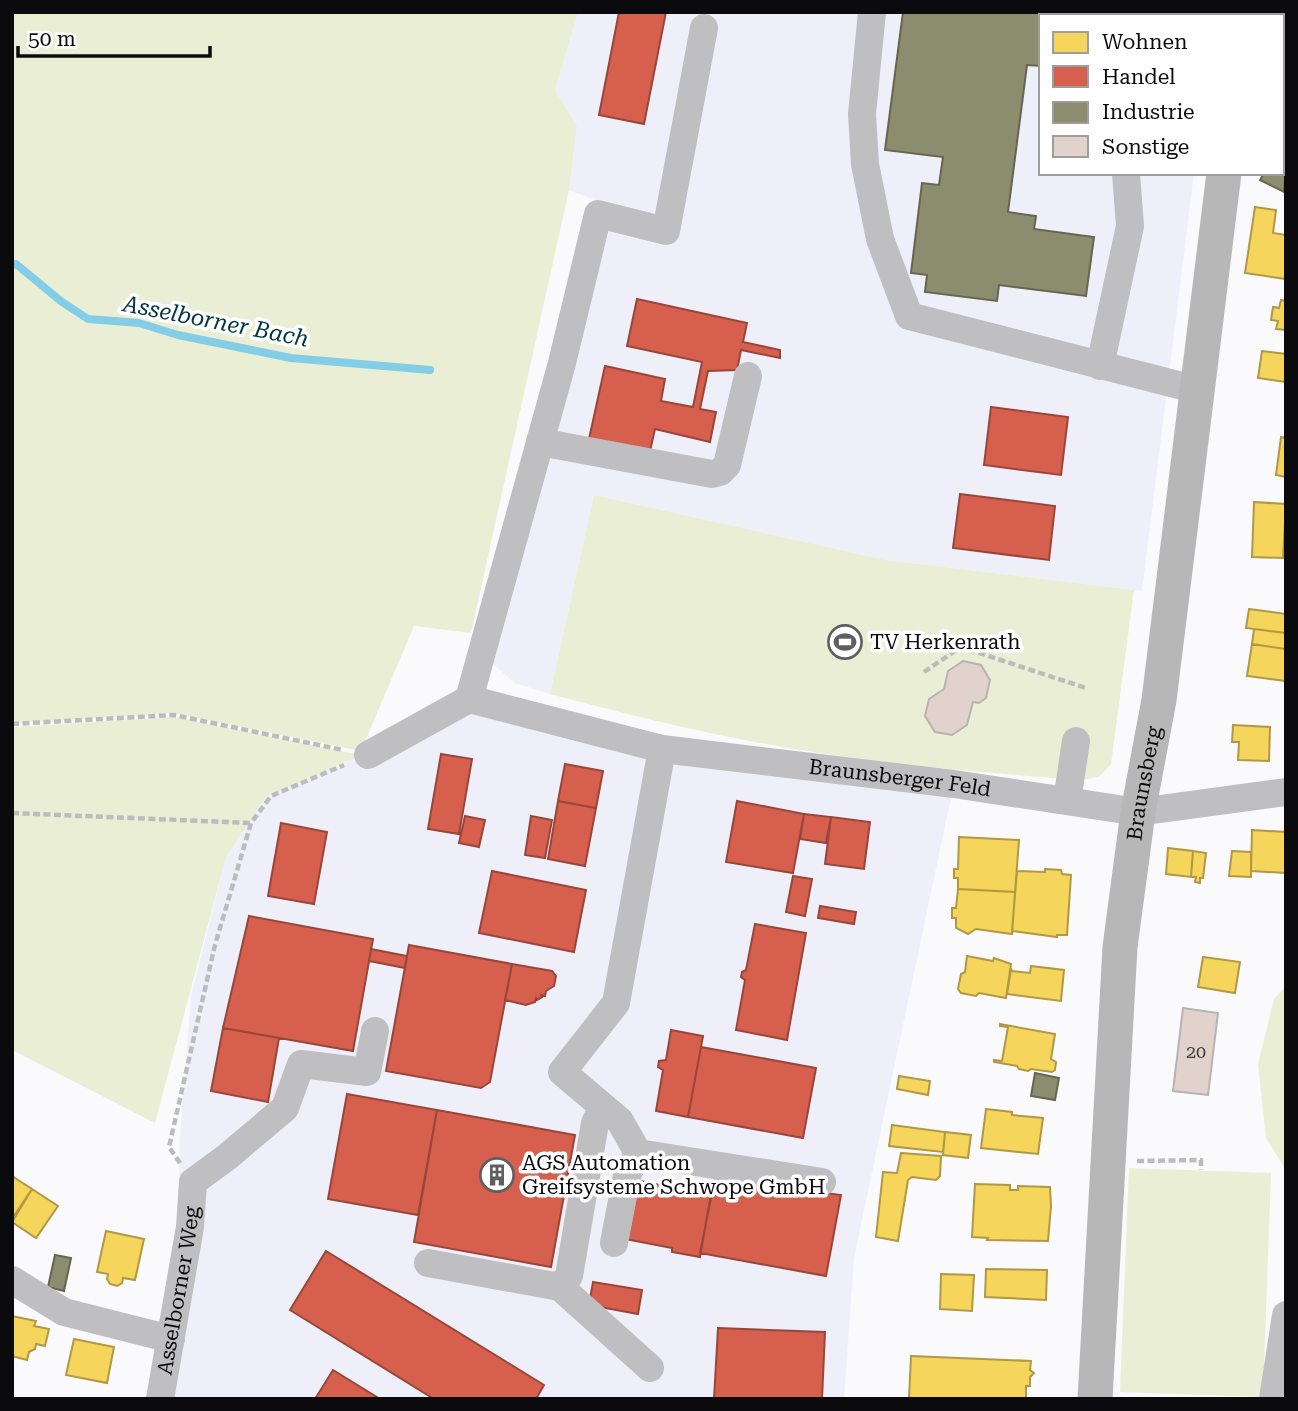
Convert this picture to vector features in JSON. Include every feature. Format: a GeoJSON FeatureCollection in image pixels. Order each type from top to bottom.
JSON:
{"type":"FeatureCollection","features":[{"type":"Feature","properties":{"kind":"main road","name":"Braunsberg"},"geometry":{"type":"LineString","coordinates":[[1095,1399],[1120,947],[1138,811],[1159,700],[1224,175]]}},
{"type":"Feature","properties":{"kind":"street"},"geometry":{"type":"LineString","coordinates":[[872,12],[862,114],[865,164],[880,239],[909,316],[1198,390]]}},
{"type":"Feature","properties":{"kind":"street"},"geometry":{"type":"LineString","coordinates":[[368,755],[469,699],[540,442],[598,214],[666,231],[704,28]]}},
{"type":"Feature","properties":{"kind":"street"},"geometry":{"type":"LineString","coordinates":[[1100,366],[1130,226],[1126,175]]}},
{"type":"Feature","properties":{"kind":"street"},"geometry":{"type":"LineString","coordinates":[[540,442],[712,474],[720,472],[727,465],[748,376]]}},
{"type":"Feature","properties":{"kind":"street","name":"Braunsberger Feld"},"geometry":{"type":"LineString","coordinates":[[469,699],[662,749],[954,784],[1138,811],[1286,792]]}},
{"type":"Feature","properties":{"kind":"street"},"geometry":{"type":"LineString","coordinates":[[1067,801],[1076,741]]}},
{"type":"Feature","properties":{"kind":"street"},"geometry":{"type":"LineString","coordinates":[[638,1153],[620,1121],[562,1072],[615,1003],[662,749]]}},
{"type":"Feature","properties":{"kind":"street"},"geometry":{"type":"LineString","coordinates":[[193,1182],[228,1157],[285,1108],[301,1064],[367,1072],[374,1031]]}},
{"type":"Feature","properties":{"kind":"street"},"geometry":{"type":"LineString","coordinates":[[560,1287],[569,1276],[596,1123],[603,1107]]}},
{"type":"Feature","properties":{"kind":"street"},"geometry":{"type":"LineString","coordinates":[[638,1153],[822,1182]]}},
{"type":"Feature","properties":{"kind":"street"},"geometry":{"type":"LineString","coordinates":[[614,1244],[627,1175],[638,1153]]}},
{"type":"Feature","properties":{"kind":"street","name":"Asselborner Weg"},"geometry":{"type":"LineString","coordinates":[[160,1399],[190,1227],[193,1182]]}},
{"type":"Feature","properties":{"kind":"street"},"geometry":{"type":"LineString","coordinates":[[428,1263],[560,1287],[650,1368]]}},
{"type":"Feature","properties":{"kind":"street"},"geometry":{"type":"LineString","coordinates":[[12,1280],[64,1312],[171,1339]]}},
{"type":"Feature","properties":{"kind":"street"},"geometry":{"type":"LineString","coordinates":[[1273,1399],[1286,1315]]}},
{"type":"Feature","properties":{"kind":"path"},"geometry":{"type":"LineString","coordinates":[[924,672],[961,647],[1086,688]]}},
{"type":"Feature","properties":{"kind":"path"},"geometry":{"type":"LineString","coordinates":[[12,724],[174,715],[368,755]]}},
{"type":"Feature","properties":{"kind":"path"},"geometry":{"type":"LineString","coordinates":[[193,1182],[169,1147],[215,945],[251,823],[271,796],[368,755]]}},
{"type":"Feature","properties":{"kind":"path"},"geometry":{"type":"LineString","coordinates":[[12,813],[251,823]]}},
{"type":"Feature","properties":{"kind":"path"},"geometry":{"type":"LineString","coordinates":[[1108,1161],[1202,1160],[1201,1170]]}},
{"type":"Feature","properties":{"kind":"shaded area"},"geometry":{"type":"Polygon","coordinates":[[[578,12],[1213,12],[1039,14],[1039,175],[1194,175],[1142,591],[886,560],[594,495],[550,694],[515,683],[486,658],[605,204],[569,190],[577,126],[555,90],[578,12]]]}},
{"type":"Feature","properties":{"kind":"shaded area"},"geometry":{"type":"Polygon","coordinates":[[[447,699],[953,788],[854,1258],[844,1399],[165,1399],[175,1341],[180,1134],[191,996],[226,857],[266,797],[360,755],[447,699]]]}},
{"type":"Feature","properties":{"kind":"green space"},"geometry":{"type":"Polygon","coordinates":[[[12,12],[578,12],[555,90],[577,126],[569,190],[471,633],[414,626],[361,751],[174,713],[12,723],[12,12]]]}},
{"type":"Feature","properties":{"kind":"green space","name":"TV Herkenrath"},"geometry":{"type":"Polygon","coordinates":[[[594,495],[886,560],[1134,590],[1111,764],[1100,776],[1084,780],[896,763],[725,736],[550,694],[594,495]]]}},
{"type":"Feature","properties":{"kind":"green space"},"geometry":{"type":"Polygon","coordinates":[[[175,717],[360,755],[266,797],[226,857],[155,1123],[12,1050],[12,727],[175,717]]]}},
{"type":"Feature","properties":{"kind":"green space"},"geometry":{"type":"Polygon","coordinates":[[[1286,986],[1286,1170],[1266,1138],[1258,1064],[1274,999],[1286,986]]]}},
{"type":"Feature","properties":{"kind":"green space"},"geometry":{"type":"Polygon","coordinates":[[[1129,1168],[1271,1173],[1263,1397],[1120,1392],[1129,1168]]]}},
{"type":"Feature","properties":{"kind":"building: Wohnen"},"geometry":{"type":"Polygon","coordinates":[[[1286,127],[1286,169],[1284,168],[1286,127]]]}},
{"type":"Feature","properties":{"kind":"building: Wohnen"},"geometry":{"type":"Polygon","coordinates":[[[1255,207],[1276,210],[1273,233],[1286,235],[1286,279],[1245,273],[1255,207]]]}},
{"type":"Feature","properties":{"kind":"building: Wohnen"},"geometry":{"type":"Polygon","coordinates":[[[1281,300],[1286,301],[1286,330],[1276,329],[1278,321],[1271,320],[1273,307],[1279,308],[1281,300]]]}},
{"type":"Feature","properties":{"kind":"building: Wohnen"},"geometry":{"type":"Polygon","coordinates":[[[1262,351],[1286,354],[1286,382],[1258,378],[1262,351]]]}},
{"type":"Feature","properties":{"kind":"building: Wohnen"},"geometry":{"type":"Polygon","coordinates":[[[1281,437],[1286,438],[1286,477],[1276,475],[1281,437]]]}},
{"type":"Feature","properties":{"kind":"building: Wohnen"},"geometry":{"type":"Polygon","coordinates":[[[1254,502],[1286,504],[1283,558],[1252,557],[1254,502]]]}},
{"type":"Feature","properties":{"kind":"building: Wohnen"},"geometry":{"type":"Polygon","coordinates":[[[1249,609],[1286,614],[1286,633],[1246,628],[1249,609]]]}},
{"type":"Feature","properties":{"kind":"building: Wohnen"},"geometry":{"type":"Polygon","coordinates":[[[1254,629],[1286,633],[1286,649],[1252,644],[1254,629]]]}},
{"type":"Feature","properties":{"kind":"building: Wohnen"},"geometry":{"type":"Polygon","coordinates":[[[1252,644],[1286,649],[1286,681],[1247,676],[1252,644]]]}},
{"type":"Feature","properties":{"kind":"building: Wohnen"},"geometry":{"type":"Polygon","coordinates":[[[1233,725],[1270,727],[1269,761],[1238,760],[1239,742],[1232,742],[1233,725]]]}},
{"type":"Feature","properties":{"kind":"building: Wohnen"},"geometry":{"type":"Polygon","coordinates":[[[1252,830],[1286,832],[1286,873],[1251,871],[1252,830]]]}},
{"type":"Feature","properties":{"kind":"building: Wohnen"},"geometry":{"type":"Polygon","coordinates":[[[959,837],[1019,840],[1015,892],[958,889],[958,878],[954,878],[954,869],[958,869],[959,837]]]}},
{"type":"Feature","properties":{"kind":"building: Wohnen"},"geometry":{"type":"Polygon","coordinates":[[[1168,848],[1193,851],[1191,877],[1166,874],[1168,848]]]}},
{"type":"Feature","properties":{"kind":"building: Wohnen"},"geometry":{"type":"Polygon","coordinates":[[[1193,851],[1206,853],[1200,883],[1195,882],[1196,877],[1191,877],[1193,851]]]}},
{"type":"Feature","properties":{"kind":"building: Wohnen"},"geometry":{"type":"Polygon","coordinates":[[[1232,851],[1251,852],[1251,877],[1229,876],[1232,851]]]}},
{"type":"Feature","properties":{"kind":"building: Wohnen"},"geometry":{"type":"Polygon","coordinates":[[[1045,869],[1061,870],[1062,874],[1071,875],[1067,935],[1057,937],[1012,931],[1017,871],[1045,872],[1045,869]]]}},
{"type":"Feature","properties":{"kind":"building: Wohnen"},"geometry":{"type":"Polygon","coordinates":[[[958,889],[1015,892],[1012,934],[976,929],[968,934],[956,928],[952,908],[956,908],[958,889]]]}},
{"type":"Feature","properties":{"kind":"building: Wohnen"},"geometry":{"type":"Polygon","coordinates":[[[967,956],[993,961],[994,958],[1011,964],[1006,998],[961,993],[958,989],[961,974],[965,972],[967,956]]]}},
{"type":"Feature","properties":{"kind":"building: Wohnen"},"geometry":{"type":"Polygon","coordinates":[[[1203,957],[1240,962],[1235,993],[1198,987],[1203,957]]]}},
{"type":"Feature","properties":{"kind":"building: Wohnen"},"geometry":{"type":"Polygon","coordinates":[[[1031,966],[1064,970],[1061,1001],[1007,994],[1011,969],[1030,973],[1031,966]]]}},
{"type":"Feature","properties":{"kind":"building: Wohnen"},"geometry":{"type":"Polygon","coordinates":[[[1000,1024],[1055,1034],[1051,1059],[1056,1062],[1055,1070],[1028,1071],[994,1062],[1002,1061],[1008,1027],[1000,1024]]]}},
{"type":"Feature","properties":{"kind":"building: Wohnen"},"geometry":{"type":"Polygon","coordinates":[[[899,1076],[930,1081],[928,1095],[897,1089],[899,1076]]]}},
{"type":"Feature","properties":{"kind":"building: Wohnen"},"geometry":{"type":"Polygon","coordinates":[[[986,1109],[1043,1118],[1038,1154],[981,1148],[986,1109]]]}},
{"type":"Feature","properties":{"kind":"building: Wohnen"},"geometry":{"type":"Polygon","coordinates":[[[892,1125],[945,1132],[943,1152],[889,1146],[892,1125]]]}},
{"type":"Feature","properties":{"kind":"building: Wohnen"},"geometry":{"type":"Polygon","coordinates":[[[945,1132],[971,1135],[968,1158],[943,1155],[945,1132]]]}},
{"type":"Feature","properties":{"kind":"building: Wohnen"},"geometry":{"type":"Polygon","coordinates":[[[901,1153],[941,1156],[940,1176],[936,1180],[912,1177],[908,1180],[898,1241],[876,1237],[883,1172],[897,1173],[901,1153]]]}},
{"type":"Feature","properties":{"kind":"building: Wohnen"},"geometry":{"type":"Polygon","coordinates":[[[12,1176],[32,1189],[12,1219],[12,1176]]]}},
{"type":"Feature","properties":{"kind":"building: Wohnen"},"geometry":{"type":"Polygon","coordinates":[[[975,1184],[1010,1185],[1010,1190],[1018,1190],[1018,1186],[1050,1187],[1048,1241],[987,1240],[988,1238],[972,1237],[975,1184]]]}},
{"type":"Feature","properties":{"kind":"building: Wohnen"},"geometry":{"type":"Polygon","coordinates":[[[32,1189],[58,1206],[36,1238],[12,1222],[32,1189]]]}},
{"type":"Feature","properties":{"kind":"building: Wohnen"},"geometry":{"type":"Polygon","coordinates":[[[106,1231],[144,1239],[135,1280],[123,1278],[122,1283],[117,1286],[110,1284],[108,1274],[97,1272],[106,1231]]]}},
{"type":"Feature","properties":{"kind":"building: Wohnen"},"geometry":{"type":"Polygon","coordinates":[[[986,1269],[1047,1270],[1046,1300],[985,1297],[986,1269]]]}},
{"type":"Feature","properties":{"kind":"building: Wohnen"},"geometry":{"type":"Polygon","coordinates":[[[941,1274],[974,1275],[972,1311],[940,1309],[941,1274]]]}},
{"type":"Feature","properties":{"kind":"building: Wohnen"},"geometry":{"type":"Polygon","coordinates":[[[12,1316],[36,1321],[34,1326],[49,1329],[45,1346],[36,1344],[35,1349],[29,1352],[27,1360],[12,1356],[12,1316]]]}},
{"type":"Feature","properties":{"kind":"building: Wohnen"},"geometry":{"type":"Polygon","coordinates":[[[74,1339],[114,1347],[107,1383],[66,1375],[74,1339]]]}},
{"type":"Feature","properties":{"kind":"building: Wohnen"},"geometry":{"type":"Polygon","coordinates":[[[911,1356],[1031,1361],[1030,1370],[1034,1373],[1030,1377],[1030,1386],[1026,1386],[1026,1399],[909,1399],[911,1356]]]}},
{"type":"Feature","properties":{"kind":"building: Handel"},"geometry":{"type":"Polygon","coordinates":[[[619,12],[666,12],[644,124],[599,115],[619,12]]]}},
{"type":"Feature","properties":{"kind":"building: Handel"},"geometry":{"type":"Polygon","coordinates":[[[637,299],[747,323],[743,342],[780,350],[780,358],[741,350],[737,370],[708,371],[700,409],[716,412],[710,442],[655,429],[650,451],[589,439],[605,366],[665,379],[661,401],[693,407],[702,362],[627,346],[637,299]]]}},
{"type":"Feature","properties":{"kind":"building: Handel"},"geometry":{"type":"Polygon","coordinates":[[[991,407],[1068,417],[1061,475],[984,465],[991,407]]]}},
{"type":"Feature","properties":{"kind":"building: Handel"},"geometry":{"type":"Polygon","coordinates":[[[960,494],[1055,506],[1049,560],[953,548],[960,494]]]}},
{"type":"Feature","properties":{"kind":"building: Handel"},"geometry":{"type":"Polygon","coordinates":[[[441,754],[472,759],[459,834],[428,829],[441,754]]]}},
{"type":"Feature","properties":{"kind":"building: Handel"},"geometry":{"type":"Polygon","coordinates":[[[565,764],[603,771],[596,808],[558,801],[565,764]]]}},
{"type":"Feature","properties":{"kind":"building: Handel"},"geometry":{"type":"Polygon","coordinates":[[[558,801],[596,808],[585,866],[548,859],[558,801]]]}},
{"type":"Feature","properties":{"kind":"building: Handel"},"geometry":{"type":"Polygon","coordinates":[[[737,801],[804,814],[793,873],[726,862],[737,801]]]}},
{"type":"Feature","properties":{"kind":"building: Handel"},"geometry":{"type":"Polygon","coordinates":[[[804,814],[831,817],[826,843],[800,839],[804,814]]]}},
{"type":"Feature","properties":{"kind":"building: Handel"},"geometry":{"type":"Polygon","coordinates":[[[465,816],[485,820],[479,847],[459,843],[465,816]]]}},
{"type":"Feature","properties":{"kind":"building: Handel"},"geometry":{"type":"Polygon","coordinates":[[[531,816],[552,820],[545,858],[525,855],[531,816]]]}},
{"type":"Feature","properties":{"kind":"building: Handel"},"geometry":{"type":"Polygon","coordinates":[[[831,817],[870,822],[864,869],[825,864],[831,817]]]}},
{"type":"Feature","properties":{"kind":"building: Handel"},"geometry":{"type":"Polygon","coordinates":[[[281,823],[327,832],[314,904],[268,896],[281,823]]]}},
{"type":"Feature","properties":{"kind":"building: Handel"},"geometry":{"type":"Polygon","coordinates":[[[492,871],[586,890],[574,952],[479,933],[492,871]]]}},
{"type":"Feature","properties":{"kind":"building: Handel"},"geometry":{"type":"Polygon","coordinates":[[[793,876],[812,879],[805,916],[786,912],[793,876]]]}},
{"type":"Feature","properties":{"kind":"building: Handel"},"geometry":{"type":"Polygon","coordinates":[[[820,906],[856,912],[854,924],[818,918],[820,906]]]}},
{"type":"Feature","properties":{"kind":"building: Handel"},"geometry":{"type":"Polygon","coordinates":[[[249,916],[373,939],[353,1051],[223,1028],[249,916]]]}},
{"type":"Feature","properties":{"kind":"building: Handel"},"geometry":{"type":"Polygon","coordinates":[[[755,924],[806,933],[787,1040],[736,1030],[745,980],[741,977],[746,970],[755,924]]]}},
{"type":"Feature","properties":{"kind":"building: Handel"},"geometry":{"type":"Polygon","coordinates":[[[409,945],[512,964],[490,1082],[481,1088],[386,1071],[409,945]]]}},
{"type":"Feature","properties":{"kind":"building: Handel"},"geometry":{"type":"Polygon","coordinates":[[[371,949],[407,956],[405,968],[369,961],[371,949]]]}},
{"type":"Feature","properties":{"kind":"building: Handel"},"geometry":{"type":"Polygon","coordinates":[[[512,964],[552,971],[556,976],[554,986],[546,991],[545,996],[541,995],[535,1002],[526,1005],[505,1000],[512,964]]]}},
{"type":"Feature","properties":{"kind":"building: Handel"},"geometry":{"type":"Polygon","coordinates":[[[223,1028],[279,1038],[268,1102],[211,1091],[223,1028]]]}},
{"type":"Feature","properties":{"kind":"building: Handel"},"geometry":{"type":"Polygon","coordinates":[[[671,1030],[703,1036],[688,1117],[656,1111],[663,1070],[658,1067],[659,1061],[666,1060],[671,1030]]]}},
{"type":"Feature","properties":{"kind":"building: Handel"},"geometry":{"type":"Polygon","coordinates":[[[701,1047],[816,1068],[803,1138],[688,1117],[701,1047]]]}},
{"type":"Feature","properties":{"kind":"building: Handel"},"geometry":{"type":"Polygon","coordinates":[[[347,1094],[437,1110],[418,1215],[328,1199],[347,1094]]]}},
{"type":"Feature","properties":{"kind":"building: Handel","name":"AGS Automation Greifsysteme Schwope GmbH"},"geometry":{"type":"Polygon","coordinates":[[[437,1110],[575,1135],[551,1267],[414,1242],[437,1110]]]}},
{"type":"Feature","properties":{"kind":"building: Handel"},"geometry":{"type":"Polygon","coordinates":[[[715,1178],[841,1195],[826,1276],[700,1253],[715,1178]]]}},
{"type":"Feature","properties":{"kind":"building: Handel"},"geometry":{"type":"Polygon","coordinates":[[[631,1179],[665,1186],[672,1181],[677,1188],[711,1194],[700,1257],[672,1252],[672,1248],[620,1238],[631,1179]]]}},
{"type":"Feature","properties":{"kind":"building: Handel"},"geometry":{"type":"Polygon","coordinates":[[[326,1251],[544,1385],[536,1399],[434,1399],[290,1310],[326,1251]]]}},
{"type":"Feature","properties":{"kind":"building: Handel"},"geometry":{"type":"Polygon","coordinates":[[[593,1282],[642,1290],[638,1314],[589,1305],[593,1282]]]}},
{"type":"Feature","properties":{"kind":"building: Handel"},"geometry":{"type":"Polygon","coordinates":[[[718,1328],[825,1332],[822,1399],[714,1399],[718,1328]]]}},
{"type":"Feature","properties":{"kind":"building: Handel"},"geometry":{"type":"Polygon","coordinates":[[[333,1370],[380,1399],[315,1399],[333,1370]]]}},
{"type":"Feature","properties":{"kind":"building: Industrie"},"geometry":{"type":"Polygon","coordinates":[[[903,12],[1120,12],[1039,14],[1039,66],[1027,65],[1008,212],[1036,216],[1034,229],[1094,237],[1086,296],[999,285],[997,301],[925,292],[927,275],[911,273],[922,183],[939,185],[943,157],[885,150],[903,12]]]}},
{"type":"Feature","properties":{"kind":"building: Industrie"},"geometry":{"type":"Polygon","coordinates":[[[1284,168],[1286,169],[1284,192],[1260,180],[1263,175],[1284,175],[1284,168]]]}},
{"type":"Feature","properties":{"kind":"building: Industrie"},"geometry":{"type":"Polygon","coordinates":[[[1035,1073],[1059,1078],[1055,1100],[1031,1096],[1035,1073]]]}},
{"type":"Feature","properties":{"kind":"building: Industrie"},"geometry":{"type":"Polygon","coordinates":[[[55,1255],[71,1258],[64,1291],[48,1287],[55,1255]]]}},
{"type":"Feature","properties":{"kind":"building: Sonstige"},"geometry":{"type":"Polygon","coordinates":[[[963,661],[981,665],[990,680],[986,698],[979,703],[973,702],[967,725],[952,735],[935,732],[925,716],[929,699],[944,689],[948,671],[963,661]]]}},
{"type":"Feature","properties":{"kind":"building: Sonstige"},"geometry":{"type":"Polygon","coordinates":[[[1183,1008],[1218,1013],[1208,1095],[1173,1091],[1183,1008]]]}},
{"type":"Feature","properties":{"kind":"waterway","name":"Asselborner Bach"},"geometry":{"type":"LineString","coordinates":[[12,264],[16,264],[62,302],[88,319],[139,323],[178,335],[291,358],[430,370]]}},
{"type":"Feature","properties":{"kind":"place","name":"TV Herkenrath"},"geometry":{"type":"Point","coordinates":[845,642]}},
{"type":"Feature","properties":{"kind":"place","name":"AGS Automation Greifsysteme Schwope GmbH"},"geometry":{"type":"Point","coordinates":[497,1175]}}]}
